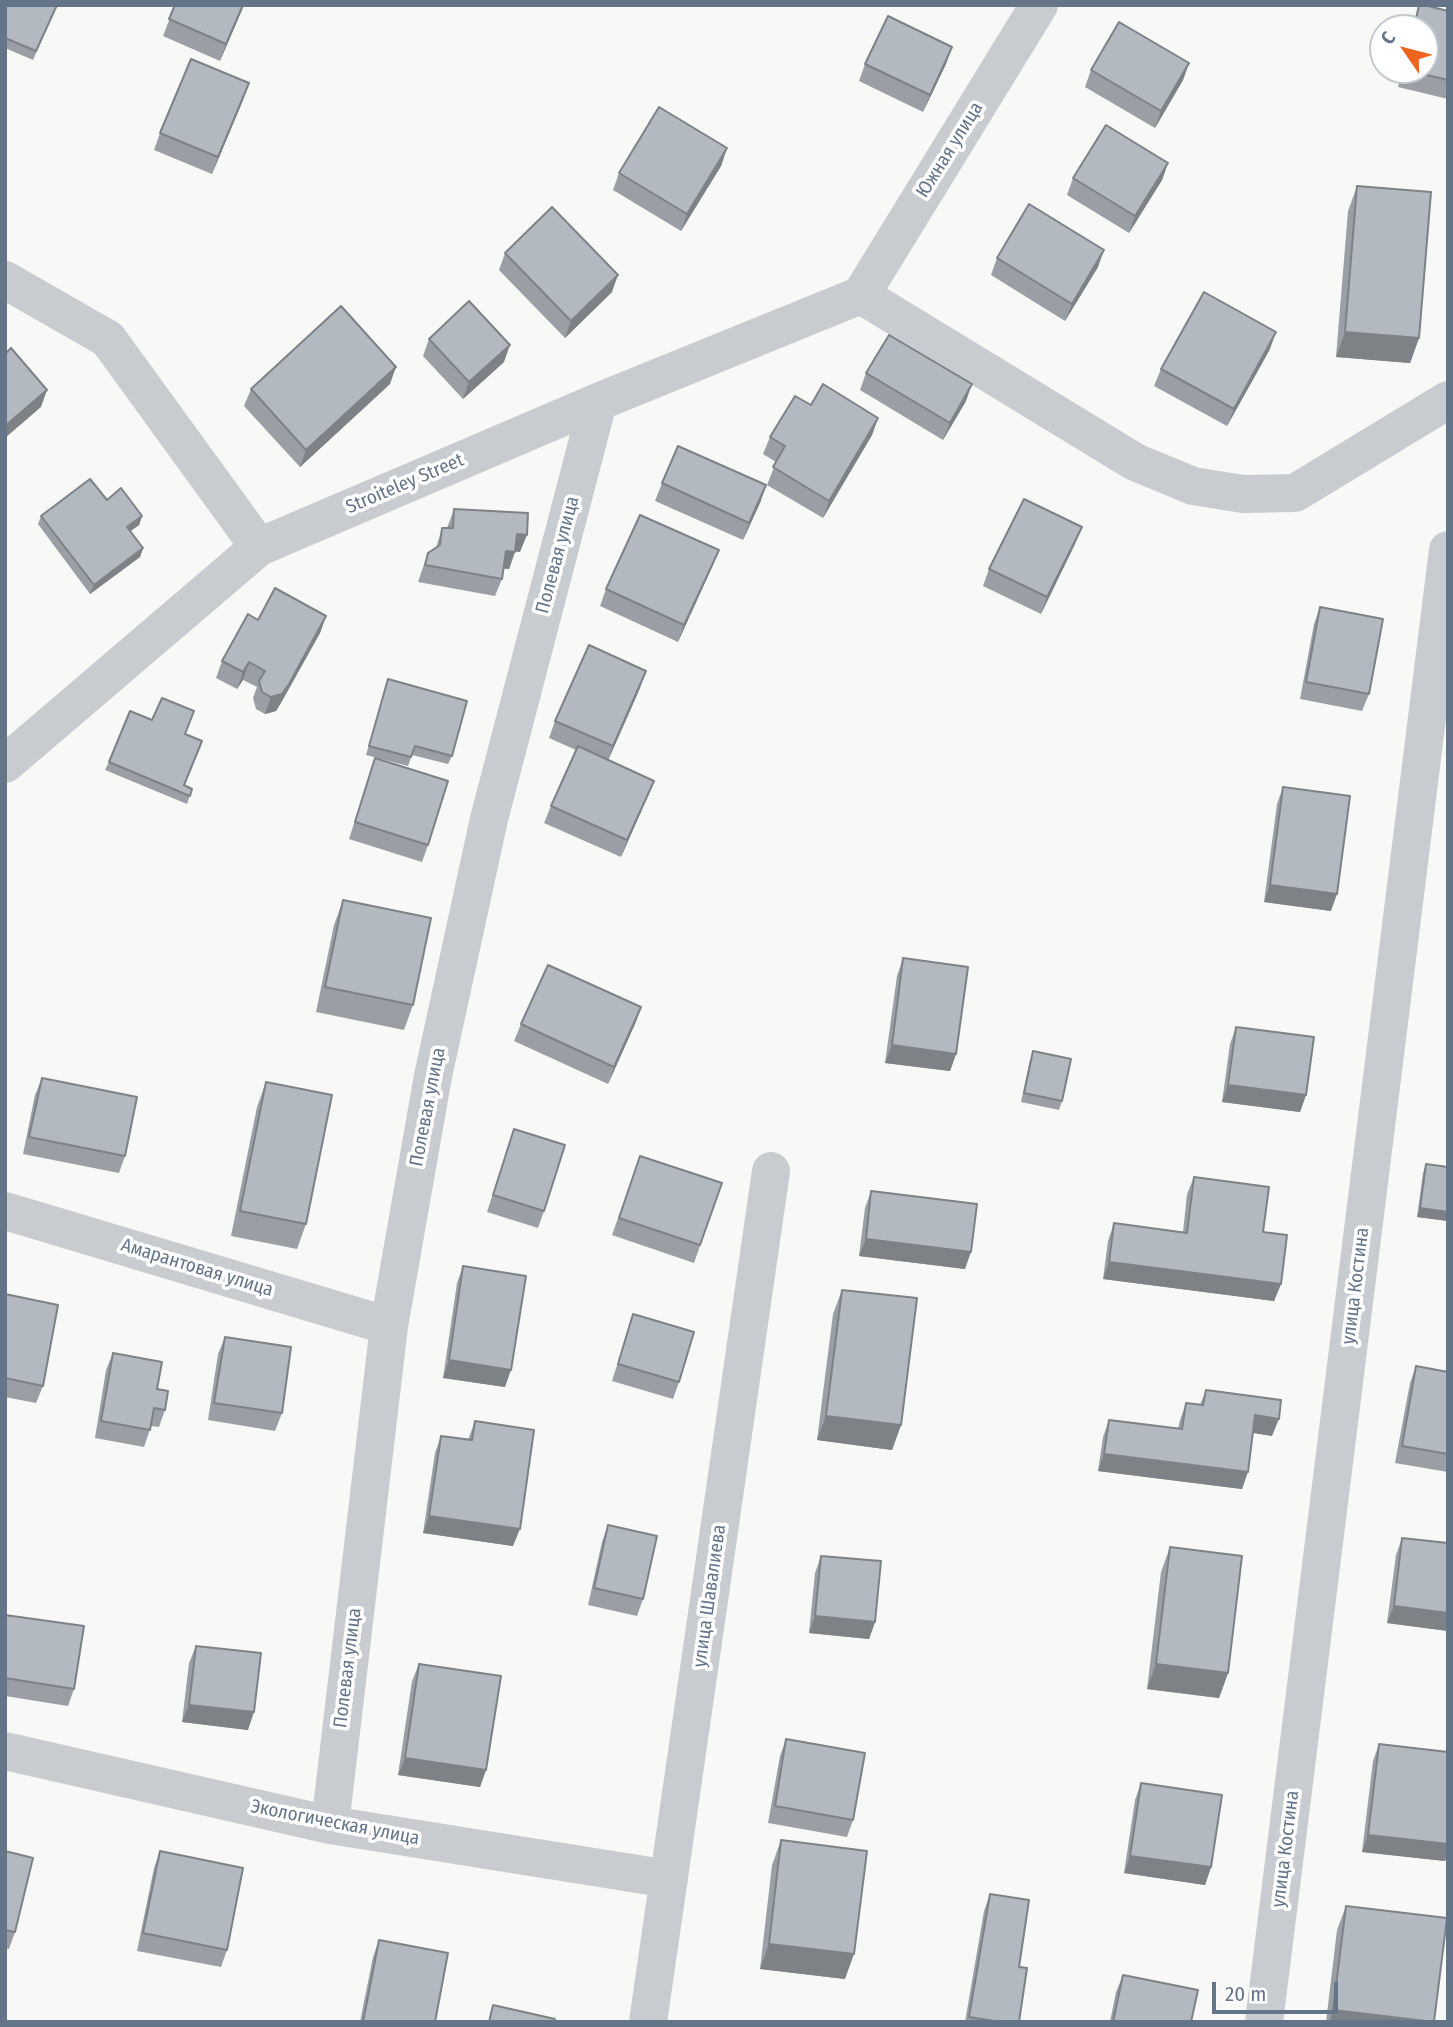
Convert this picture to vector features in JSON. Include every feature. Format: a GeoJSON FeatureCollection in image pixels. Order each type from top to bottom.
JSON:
{"type":"FeatureCollection","features":[{"type":"Feature","properties":{"kind":"street","name":"Южная улица"},"geometry":{"type":"LineString","coordinates":[[861,295],[1039,5]]}},
{"type":"Feature","properties":{"kind":"street"},"geometry":{"type":"LineString","coordinates":[[5,280],[108,339],[259,547]]}},
{"type":"Feature","properties":{"kind":"street"},"geometry":{"type":"LineString","coordinates":[[861,295],[1135,462],[1205,488],[1243,494],[1295,494],[1448,400]]}},
{"type":"Feature","properties":{"kind":"street","name":"Stroiteley Street"},"geometry":{"type":"LineString","coordinates":[[5,764],[259,547],[598,402],[861,295]]}},
{"type":"Feature","properties":{"kind":"street","name":"Полевая улица"},"geometry":{"type":"LineString","coordinates":[[330,1825],[389,1326],[433,1076],[489,819],[598,402]]}},
{"type":"Feature","properties":{"kind":"street","name":"улица Костина"},"geometry":{"type":"LineString","coordinates":[[1265,2022],[1448,550]]}},
{"type":"Feature","properties":{"kind":"street","name":"улица Шавалиева"},"geometry":{"type":"LineString","coordinates":[[648,2022],[771,1171]]}},
{"type":"Feature","properties":{"kind":"street","name":"Амарантовая улица"},"geometry":{"type":"LineString","coordinates":[[5,1211],[389,1326]]}},
{"type":"Feature","properties":{"kind":"street","name":"Экологическая улица"},"geometry":{"type":"LineString","coordinates":[[5,1751],[330,1825],[669,1879]]}},
{"type":"Feature","properties":{"kind":"building"},"geometry":{"type":"Polygon","coordinates":[[[5,5],[57,5],[36,51],[5,38],[5,5]]]}},
{"type":"Feature","properties":{"kind":"building"},"geometry":{"type":"Polygon","coordinates":[[[175,5],[243,5],[226,44],[169,19],[175,5]]]}},
{"type":"Feature","properties":{"kind":"building"},"geometry":{"type":"Polygon","coordinates":[[[1419,5],[1448,11],[1448,80],[1439,78],[1439,14],[1417,14],[1419,5]]]}},
{"type":"Feature","properties":{"kind":"building"},"geometry":{"type":"Polygon","coordinates":[[[888,16],[952,47],[930,95],[865,64],[888,16]]]}},
{"type":"Feature","properties":{"kind":"building"},"geometry":{"type":"Polygon","coordinates":[[[1119,22],[1189,63],[1161,111],[1091,70],[1119,22]]]}},
{"type":"Feature","properties":{"kind":"building"},"geometry":{"type":"Polygon","coordinates":[[[191,59],[249,83],[218,157],[160,133],[191,59]]]}},
{"type":"Feature","properties":{"kind":"building"},"geometry":{"type":"Polygon","coordinates":[[[659,107],[727,148],[687,214],[619,173],[659,107]]]}},
{"type":"Feature","properties":{"kind":"building"},"geometry":{"type":"Polygon","coordinates":[[[1106,125],[1168,163],[1135,216],[1073,178],[1106,125]]]}},
{"type":"Feature","properties":{"kind":"building"},"geometry":{"type":"Polygon","coordinates":[[[1357,186],[1431,192],[1419,338],[1345,332],[1357,186]]]}},
{"type":"Feature","properties":{"kind":"building"},"geometry":{"type":"Polygon","coordinates":[[[1029,204],[1104,250],[1072,304],[997,258],[1029,204]]]}},
{"type":"Feature","properties":{"kind":"building"},"geometry":{"type":"Polygon","coordinates":[[[552,207],[618,275],[571,321],[505,253],[552,207]]]}},
{"type":"Feature","properties":{"kind":"building"},"geometry":{"type":"Polygon","coordinates":[[[1204,292],[1276,332],[1234,409],[1161,369],[1204,292]]]}},
{"type":"Feature","properties":{"kind":"building"},"geometry":{"type":"Polygon","coordinates":[[[469,301],[510,345],[469,382],[429,339],[469,301]]]}},
{"type":"Feature","properties":{"kind":"building"},"geometry":{"type":"Polygon","coordinates":[[[341,306],[396,367],[306,450],[251,389],[341,306]]]}},
{"type":"Feature","properties":{"kind":"building"},"geometry":{"type":"Polygon","coordinates":[[[889,335],[972,384],[950,423],[866,373],[889,335]]]}},
{"type":"Feature","properties":{"kind":"building"},"geometry":{"type":"Polygon","coordinates":[[[11,348],[47,390],[5,426],[5,354],[11,348]]]}},
{"type":"Feature","properties":{"kind":"building"},"geometry":{"type":"Polygon","coordinates":[[[823,384],[878,418],[829,501],[773,467],[785,446],[770,437],[795,396],[811,405],[823,384]]]}},
{"type":"Feature","properties":{"kind":"building"},"geometry":{"type":"Polygon","coordinates":[[[678,446],[766,485],[749,523],[662,483],[678,446]]]}},
{"type":"Feature","properties":{"kind":"building"},"geometry":{"type":"Polygon","coordinates":[[[90,479],[107,500],[121,488],[142,516],[127,527],[143,548],[94,585],[41,516],[90,479]]]}},
{"type":"Feature","properties":{"kind":"building"},"geometry":{"type":"Polygon","coordinates":[[[1024,499],[1082,527],[1047,597],[989,569],[1024,499]]]}},
{"type":"Feature","properties":{"kind":"building"},"geometry":{"type":"Polygon","coordinates":[[[454,509],[528,513],[527,535],[517,534],[515,552],[506,551],[502,579],[425,565],[428,553],[440,545],[442,528],[453,528],[454,509]]]}},
{"type":"Feature","properties":{"kind":"building"},"geometry":{"type":"Polygon","coordinates":[[[640,515],[719,550],[684,625],[606,589],[640,515]]]}},
{"type":"Feature","properties":{"kind":"building"},"geometry":{"type":"Polygon","coordinates":[[[275,588],[326,616],[289,684],[282,694],[271,697],[262,692],[259,681],[265,671],[249,662],[243,672],[222,661],[248,614],[258,620],[275,588]]]}},
{"type":"Feature","properties":{"kind":"building"},"geometry":{"type":"Polygon","coordinates":[[[1320,607],[1383,619],[1369,694],[1306,682],[1320,607]]]}},
{"type":"Feature","properties":{"kind":"building"},"geometry":{"type":"Polygon","coordinates":[[[589,645],[646,671],[613,746],[555,721],[589,645]]]}},
{"type":"Feature","properties":{"kind":"building"},"geometry":{"type":"Polygon","coordinates":[[[388,679],[467,701],[452,756],[415,746],[411,757],[369,746],[388,679]]]}},
{"type":"Feature","properties":{"kind":"building"},"geometry":{"type":"Polygon","coordinates":[[[162,698],[194,711],[185,734],[202,741],[184,785],[192,789],[190,796],[109,762],[130,711],[152,720],[162,698]]]}},
{"type":"Feature","properties":{"kind":"building"},"geometry":{"type":"Polygon","coordinates":[[[578,746],[654,781],[627,840],[551,806],[578,746]]]}},
{"type":"Feature","properties":{"kind":"building"},"geometry":{"type":"Polygon","coordinates":[[[375,758],[448,781],[428,845],[355,822],[375,758]]]}},
{"type":"Feature","properties":{"kind":"building"},"geometry":{"type":"Polygon","coordinates":[[[1283,787],[1350,796],[1337,894],[1270,885],[1283,787]]]}},
{"type":"Feature","properties":{"kind":"building"},"geometry":{"type":"Polygon","coordinates":[[[343,900],[431,918],[413,1005],[325,987],[343,900]]]}},
{"type":"Feature","properties":{"kind":"building"},"geometry":{"type":"Polygon","coordinates":[[[903,958],[968,967],[956,1054],[892,1045],[903,958]]]}},
{"type":"Feature","properties":{"kind":"building"},"geometry":{"type":"Polygon","coordinates":[[[548,965],[641,1007],[614,1067],[521,1024],[548,965]]]}},
{"type":"Feature","properties":{"kind":"building"},"geometry":{"type":"Polygon","coordinates":[[[1236,1027],[1314,1037],[1306,1095],[1228,1085],[1236,1027]]]}},
{"type":"Feature","properties":{"kind":"building"},"geometry":{"type":"Polygon","coordinates":[[[1033,1051],[1071,1059],[1062,1101],[1024,1093],[1033,1051]]]}},
{"type":"Feature","properties":{"kind":"building"},"geometry":{"type":"Polygon","coordinates":[[[42,1078],[137,1097],[125,1156],[29,1137],[42,1078]]]}},
{"type":"Feature","properties":{"kind":"building"},"geometry":{"type":"Polygon","coordinates":[[[266,1082],[332,1095],[306,1224],[240,1211],[266,1082]]]}},
{"type":"Feature","properties":{"kind":"building"},"geometry":{"type":"Polygon","coordinates":[[[514,1129],[565,1145],[544,1211],[493,1195],[514,1129]]]}},
{"type":"Feature","properties":{"kind":"building"},"geometry":{"type":"Polygon","coordinates":[[[640,1156],[722,1183],[700,1245],[619,1218],[640,1156]]]}},
{"type":"Feature","properties":{"kind":"building"},"geometry":{"type":"Polygon","coordinates":[[[1426,1164],[1448,1167],[1448,1212],[1420,1208],[1426,1164]]]}},
{"type":"Feature","properties":{"kind":"building"},"geometry":{"type":"Polygon","coordinates":[[[1194,1177],[1269,1187],[1263,1232],[1287,1235],[1281,1284],[1109,1262],[1114,1223],[1187,1233],[1194,1177]]]}},
{"type":"Feature","properties":{"kind":"building"},"geometry":{"type":"Polygon","coordinates":[[[871,1191],[977,1204],[971,1252],[866,1239],[871,1191]]]}},
{"type":"Feature","properties":{"kind":"building"},"geometry":{"type":"Polygon","coordinates":[[[463,1266],[526,1276],[511,1370],[449,1360],[463,1266]]]}},
{"type":"Feature","properties":{"kind":"building"},"geometry":{"type":"Polygon","coordinates":[[[842,1290],[917,1298],[901,1425],[826,1416],[842,1290]]]}},
{"type":"Feature","properties":{"kind":"building"},"geometry":{"type":"Polygon","coordinates":[[[5,1294],[58,1305],[43,1386],[5,1378],[5,1294]]]}},
{"type":"Feature","properties":{"kind":"building"},"geometry":{"type":"Polygon","coordinates":[[[633,1314],[694,1332],[679,1382],[618,1364],[633,1314]]]}},
{"type":"Feature","properties":{"kind":"building"},"geometry":{"type":"Polygon","coordinates":[[[225,1337],[291,1347],[282,1413],[214,1403],[225,1337]]]}},
{"type":"Feature","properties":{"kind":"building"},"geometry":{"type":"Polygon","coordinates":[[[113,1353],[162,1362],[157,1389],[168,1391],[165,1410],[154,1408],[150,1430],[101,1421],[113,1353]]]}},
{"type":"Feature","properties":{"kind":"building"},"geometry":{"type":"Polygon","coordinates":[[[1416,1366],[1448,1372],[1448,1454],[1402,1446],[1416,1366]]]}},
{"type":"Feature","properties":{"kind":"building"},"geometry":{"type":"Polygon","coordinates":[[[1206,1390],[1281,1400],[1279,1419],[1255,1415],[1248,1472],[1104,1454],[1109,1420],[1182,1429],[1186,1403],[1203,1405],[1206,1390]]]}},
{"type":"Feature","properties":{"kind":"building"},"geometry":{"type":"Polygon","coordinates":[[[475,1421],[534,1430],[520,1529],[429,1516],[441,1436],[472,1440],[475,1421]]]}},
{"type":"Feature","properties":{"kind":"building"},"geometry":{"type":"Polygon","coordinates":[[[608,1525],[657,1536],[643,1599],[594,1588],[608,1525]]]}},
{"type":"Feature","properties":{"kind":"building"},"geometry":{"type":"Polygon","coordinates":[[[1402,1538],[1448,1543],[1448,1613],[1394,1606],[1402,1538]]]}},
{"type":"Feature","properties":{"kind":"building"},"geometry":{"type":"Polygon","coordinates":[[[1170,1547],[1242,1556],[1228,1673],[1156,1664],[1170,1547]]]}},
{"type":"Feature","properties":{"kind":"building"},"geometry":{"type":"Polygon","coordinates":[[[821,1556],[881,1561],[875,1622],[815,1616],[821,1556]]]}},
{"type":"Feature","properties":{"kind":"building"},"geometry":{"type":"Polygon","coordinates":[[[5,1615],[84,1626],[74,1689],[5,1678],[5,1615]]]}},
{"type":"Feature","properties":{"kind":"building"},"geometry":{"type":"Polygon","coordinates":[[[196,1646],[261,1653],[254,1712],[189,1705],[196,1646]]]}},
{"type":"Feature","properties":{"kind":"building"},"geometry":{"type":"Polygon","coordinates":[[[419,1664],[501,1676],[486,1770],[405,1758],[419,1664]]]}},
{"type":"Feature","properties":{"kind":"building"},"geometry":{"type":"Polygon","coordinates":[[[786,1739],[865,1753],[853,1820],[775,1806],[786,1739]]]}},
{"type":"Feature","properties":{"kind":"building"},"geometry":{"type":"Polygon","coordinates":[[[1379,1744],[1448,1752],[1448,1844],[1368,1835],[1379,1744]]]}},
{"type":"Feature","properties":{"kind":"building"},"geometry":{"type":"Polygon","coordinates":[[[1141,1783],[1222,1795],[1211,1867],[1130,1856],[1141,1783]]]}},
{"type":"Feature","properties":{"kind":"building"},"geometry":{"type":"Polygon","coordinates":[[[781,1840],[867,1851],[854,1954],[769,1944],[781,1840]]]}},
{"type":"Feature","properties":{"kind":"building"},"geometry":{"type":"Polygon","coordinates":[[[5,1851],[33,1858],[15,1932],[5,1930],[5,1851]]]}},
{"type":"Feature","properties":{"kind":"building"},"geometry":{"type":"Polygon","coordinates":[[[160,1851],[243,1868],[227,1950],[143,1933],[160,1851]]]}},
{"type":"Feature","properties":{"kind":"building"},"geometry":{"type":"Polygon","coordinates":[[[990,1894],[1029,1900],[1019,1967],[1027,1968],[1019,2022],[969,2017],[990,1894]]]}},
{"type":"Feature","properties":{"kind":"building"},"geometry":{"type":"Polygon","coordinates":[[[1346,1906],[1447,1918],[1434,2022],[1333,2010],[1346,1906]]]}},
{"type":"Feature","properties":{"kind":"building"},"geometry":{"type":"Polygon","coordinates":[[[379,1940],[448,1953],[435,2022],[363,2022],[379,1940]]]}},
{"type":"Feature","properties":{"kind":"building"},"geometry":{"type":"Polygon","coordinates":[[[1123,1975],[1198,1990],[1191,2022],[1113,2022],[1123,1975]]]}},
{"type":"Feature","properties":{"kind":"building"},"geometry":{"type":"Polygon","coordinates":[[[493,2005],[555,2019],[554,2022],[489,2022],[493,2005]]]}}]}
